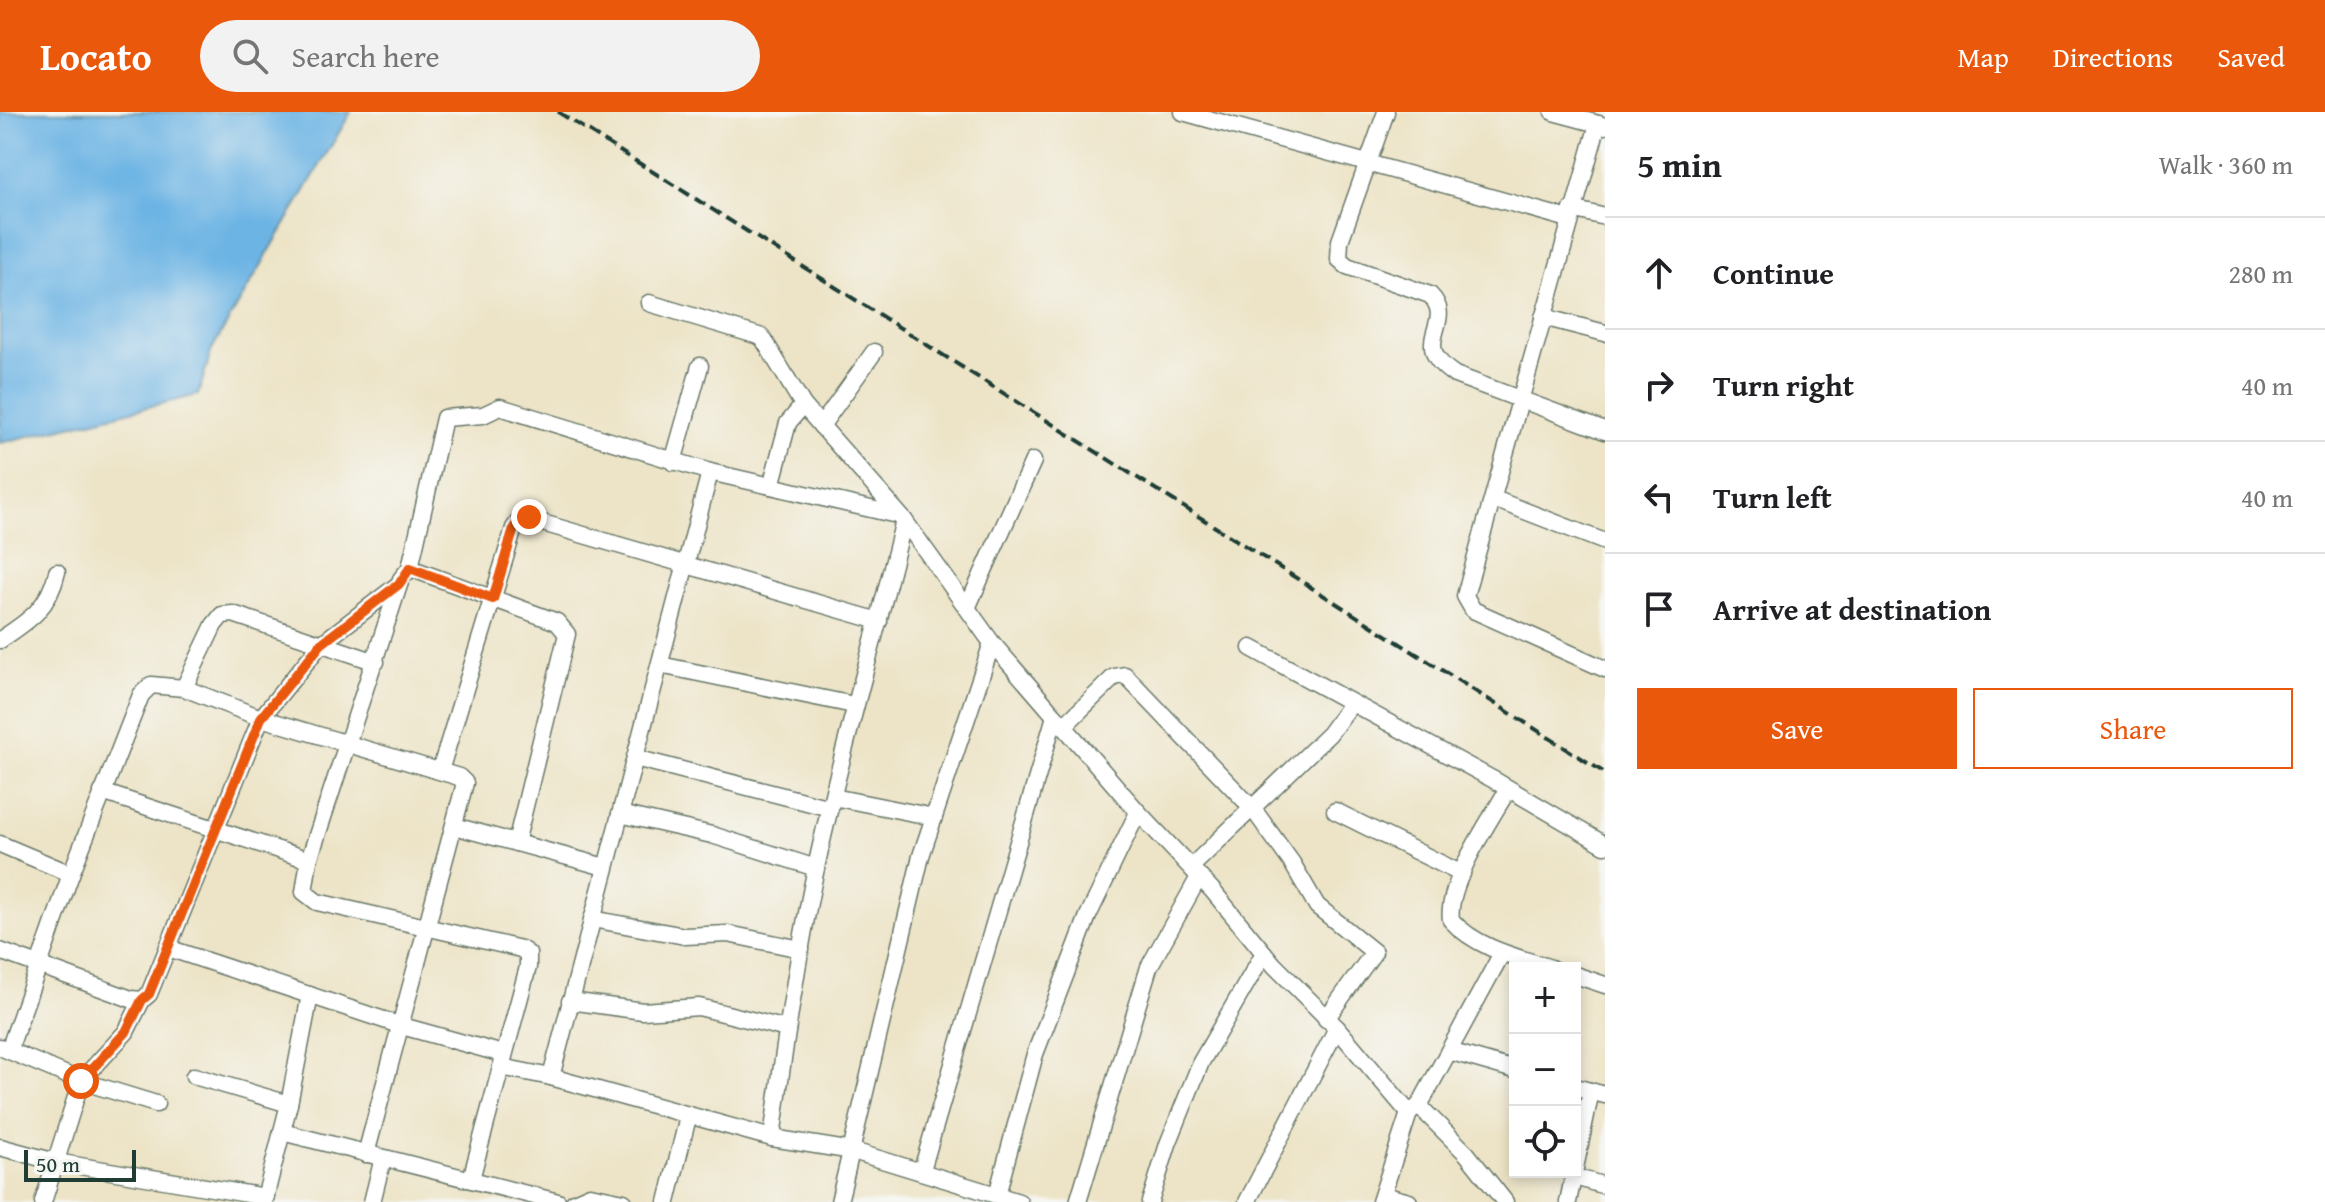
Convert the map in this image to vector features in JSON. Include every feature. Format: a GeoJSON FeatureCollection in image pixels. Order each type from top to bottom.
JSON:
{"type":"FeatureCollection","features":[{"type":"Feature","properties":{"kind":"street"},"geometry":{"type":"LineString","coordinates":[[1183,112],[1367,165],[1570,214],[1605,217]]}},
{"type":"Feature","properties":{"kind":"street"},"geometry":{"type":"LineString","coordinates":[[1386,112],[1340,241],[1339,259],[1347,266],[1430,295],[1439,311],[1432,345],[1441,365],[1455,375],[1605,431]]}},
{"type":"Feature","properties":{"kind":"street"},"geometry":{"type":"LineString","coordinates":[[1553,112],[1601,125],[1570,214],[1523,399],[1466,586],[1467,603],[1473,610],[1605,669]]}},
{"type":"Feature","properties":{"kind":"street"},"geometry":{"type":"LineString","coordinates":[[649,303],[762,337],[803,405],[901,517],[992,643],[1264,953],[1414,1109],[1467,1154],[1505,1202]]}},
{"type":"Feature","properties":{"kind":"street"},"geometry":{"type":"LineString","coordinates":[[1543,317],[1605,333]]}},
{"type":"Feature","properties":{"kind":"street"},"geometry":{"type":"LineString","coordinates":[[821,426],[874,352]]}},
{"type":"Feature","properties":{"kind":"street"},"geometry":{"type":"LineString","coordinates":[[673,462],[700,366]]}},
{"type":"Feature","properties":{"kind":"street"},"geometry":{"type":"LineString","coordinates":[[771,486],[788,423],[803,405]]}},
{"type":"Feature","properties":{"kind":"street"},"geometry":{"type":"LineString","coordinates":[[43,1202],[81,1081],[126,1032],[142,1000],[149,994],[261,718],[321,644],[399,584],[410,568],[444,418],[483,415],[500,407],[673,462],[901,517]]}},
{"type":"Feature","properties":{"kind":"street"},"geometry":{"type":"LineString","coordinates":[[968,606],[1033,461]]}},
{"type":"Feature","properties":{"kind":"street"},"geometry":{"type":"LineString","coordinates":[[551,1077],[710,472]]}},
{"type":"Feature","properties":{"kind":"street"},"geometry":{"type":"LineString","coordinates":[[1494,499],[1605,542]]}},
{"type":"Feature","properties":{"kind":"street"},"geometry":{"type":"LineString","coordinates":[[440,771],[514,528],[522,517],[879,621]]}},
{"type":"Feature","properties":{"kind":"street"},"geometry":{"type":"LineString","coordinates":[[772,1138],[787,1029],[816,868],[854,705],[879,621],[901,517]]}},
{"type":"Feature","properties":{"kind":"street"},"geometry":{"type":"LineString","coordinates":[[410,568],[557,622],[567,634],[516,843]]}},
{"type":"Feature","properties":{"kind":"street"},"geometry":{"type":"LineString","coordinates":[[0,640],[35,616],[47,603],[57,572]]}},
{"type":"Feature","properties":{"kind":"street"},"geometry":{"type":"LineString","coordinates":[[399,584],[309,860],[304,884],[308,899],[426,930],[521,949],[528,954],[528,967],[471,1179]]}},
{"type":"Feature","properties":{"kind":"street"},"geometry":{"type":"LineString","coordinates":[[184,688],[214,625],[222,615],[233,614],[376,662]]}},
{"type":"Feature","properties":{"kind":"street"},"geometry":{"type":"LineString","coordinates":[[839,1202],[921,856],[992,643]]}},
{"type":"Feature","properties":{"kind":"street"},"geometry":{"type":"LineString","coordinates":[[1251,648],[1605,845]]}},
{"type":"Feature","properties":{"kind":"street"},"geometry":{"type":"LineString","coordinates":[[660,665],[854,705]]}},
{"type":"Feature","properties":{"kind":"street"},"geometry":{"type":"LineString","coordinates":[[922,1170],[1060,721],[1114,677],[1125,675],[1253,809],[1292,863],[1317,906],[1374,952],[1331,1023],[1247,1202]]}},
{"type":"Feature","properties":{"kind":"street"},"geometry":{"type":"LineString","coordinates":[[156,1104],[81,1081],[4,1049],[39,966],[71,874],[141,695],[151,685],[184,688],[261,718],[440,771],[465,783],[366,1154]]}},
{"type":"Feature","properties":{"kind":"street"},"geometry":{"type":"LineString","coordinates":[[1078,1202],[1149,967],[1195,872],[1329,734],[1351,704]]}},
{"type":"Feature","properties":{"kind":"street"},"geometry":{"type":"LineString","coordinates":[[635,758],[832,802],[934,817]]}},
{"type":"Feature","properties":{"kind":"street"},"geometry":{"type":"LineString","coordinates":[[1508,789],[1462,874],[1452,901],[1451,920],[1461,930],[1502,953],[1531,962]]}},
{"type":"Feature","properties":{"kind":"street"},"geometry":{"type":"LineString","coordinates":[[102,792],[309,860]]}},
{"type":"Feature","properties":{"kind":"street"},"geometry":{"type":"LineString","coordinates":[[1335,811],[1462,874]]}},
{"type":"Feature","properties":{"kind":"street"},"geometry":{"type":"LineString","coordinates":[[997,1195],[1035,1054],[1088,916],[1138,812]]}},
{"type":"Feature","properties":{"kind":"street"},"geometry":{"type":"LineString","coordinates":[[620,814],[712,835],[816,868]]}},
{"type":"Feature","properties":{"kind":"street"},"geometry":{"type":"LineString","coordinates":[[454,826],[605,867]]}},
{"type":"Feature","properties":{"kind":"street"},"geometry":{"type":"LineString","coordinates":[[0,844],[71,874]]}},
{"type":"Feature","properties":{"kind":"street"},"geometry":{"type":"LineString","coordinates":[[592,919],[685,936],[728,934],[801,949]]}},
{"type":"Feature","properties":{"kind":"street"},"geometry":{"type":"LineString","coordinates":[[168,948],[551,1077],[772,1138],[853,1151],[1019,1202]]}},
{"type":"Feature","properties":{"kind":"street"},"geometry":{"type":"LineString","coordinates":[[0,951],[131,999],[142,1000]]}},
{"type":"Feature","properties":{"kind":"street"},"geometry":{"type":"LineString","coordinates":[[1150,1202],[1168,1144],[1201,1062],[1264,953]]}},
{"type":"Feature","properties":{"kind":"street"},"geometry":{"type":"LineString","coordinates":[[1409,1202],[1381,1199],[1414,1109],[1502,953]]}},
{"type":"Feature","properties":{"kind":"street"},"geometry":{"type":"LineString","coordinates":[[1581,977],[1605,985]]}},
{"type":"Feature","properties":{"kind":"street"},"geometry":{"type":"LineString","coordinates":[[0,1147],[56,1162],[265,1200],[289,1104],[310,995]]}},
{"type":"Feature","properties":{"kind":"street"},"geometry":{"type":"LineString","coordinates":[[570,1001],[643,1011],[699,1007],[787,1029]]}},
{"type":"Feature","properties":{"kind":"street"},"geometry":{"type":"LineString","coordinates":[[1449,1051],[1509,1068]]}},
{"type":"Feature","properties":{"kind":"street"},"geometry":{"type":"LineString","coordinates":[[194,1076],[289,1104]]}},
{"type":"Feature","properties":{"kind":"street"},"geometry":{"type":"LineString","coordinates":[[1581,1143],[1590,1091]]}},
{"type":"Feature","properties":{"kind":"street"},"geometry":{"type":"LineString","coordinates":[[667,1202],[688,1117]]}},
{"type":"Feature","properties":{"kind":"street"},"geometry":{"type":"LineString","coordinates":[[282,1132],[558,1202]]}},
{"type":"Feature","properties":{"kind":"street"},"geometry":{"type":"LineString","coordinates":[[372,1202],[383,1158]]}},
{"type":"Feature","properties":{"kind":"street"},"geometry":{"type":"LineString","coordinates":[[1568,1202],[1575,1178]]}},
{"type":"Feature","properties":{"kind":"street"},"geometry":{"type":"LineString","coordinates":[[1578,1178],[1605,1186]]}},
{"type":"Feature","properties":{"kind":"street"},"geometry":{"type":"LineString","coordinates":[[574,1202],[590,1195],[624,1202]]}},
{"type":"Feature","properties":{"kind":"water"},"geometry":{"type":"Polygon","coordinates":[[[0,112],[351,112],[212,349],[198,395],[0,443],[0,112]]]}},
{"type":"Feature","properties":{"kind":"railway"},"geometry":{"type":"LineString","coordinates":[[558,112],[1605,773]]}},
{"type":"Feature","properties":{"kind":"route"},"geometry":{"type":"LineString","coordinates":[[81,1081],[126,1032],[142,1000],[149,994],[261,718],[321,644],[399,584],[410,568],[426,571],[493,599],[517,521],[529,517]]}}]}
